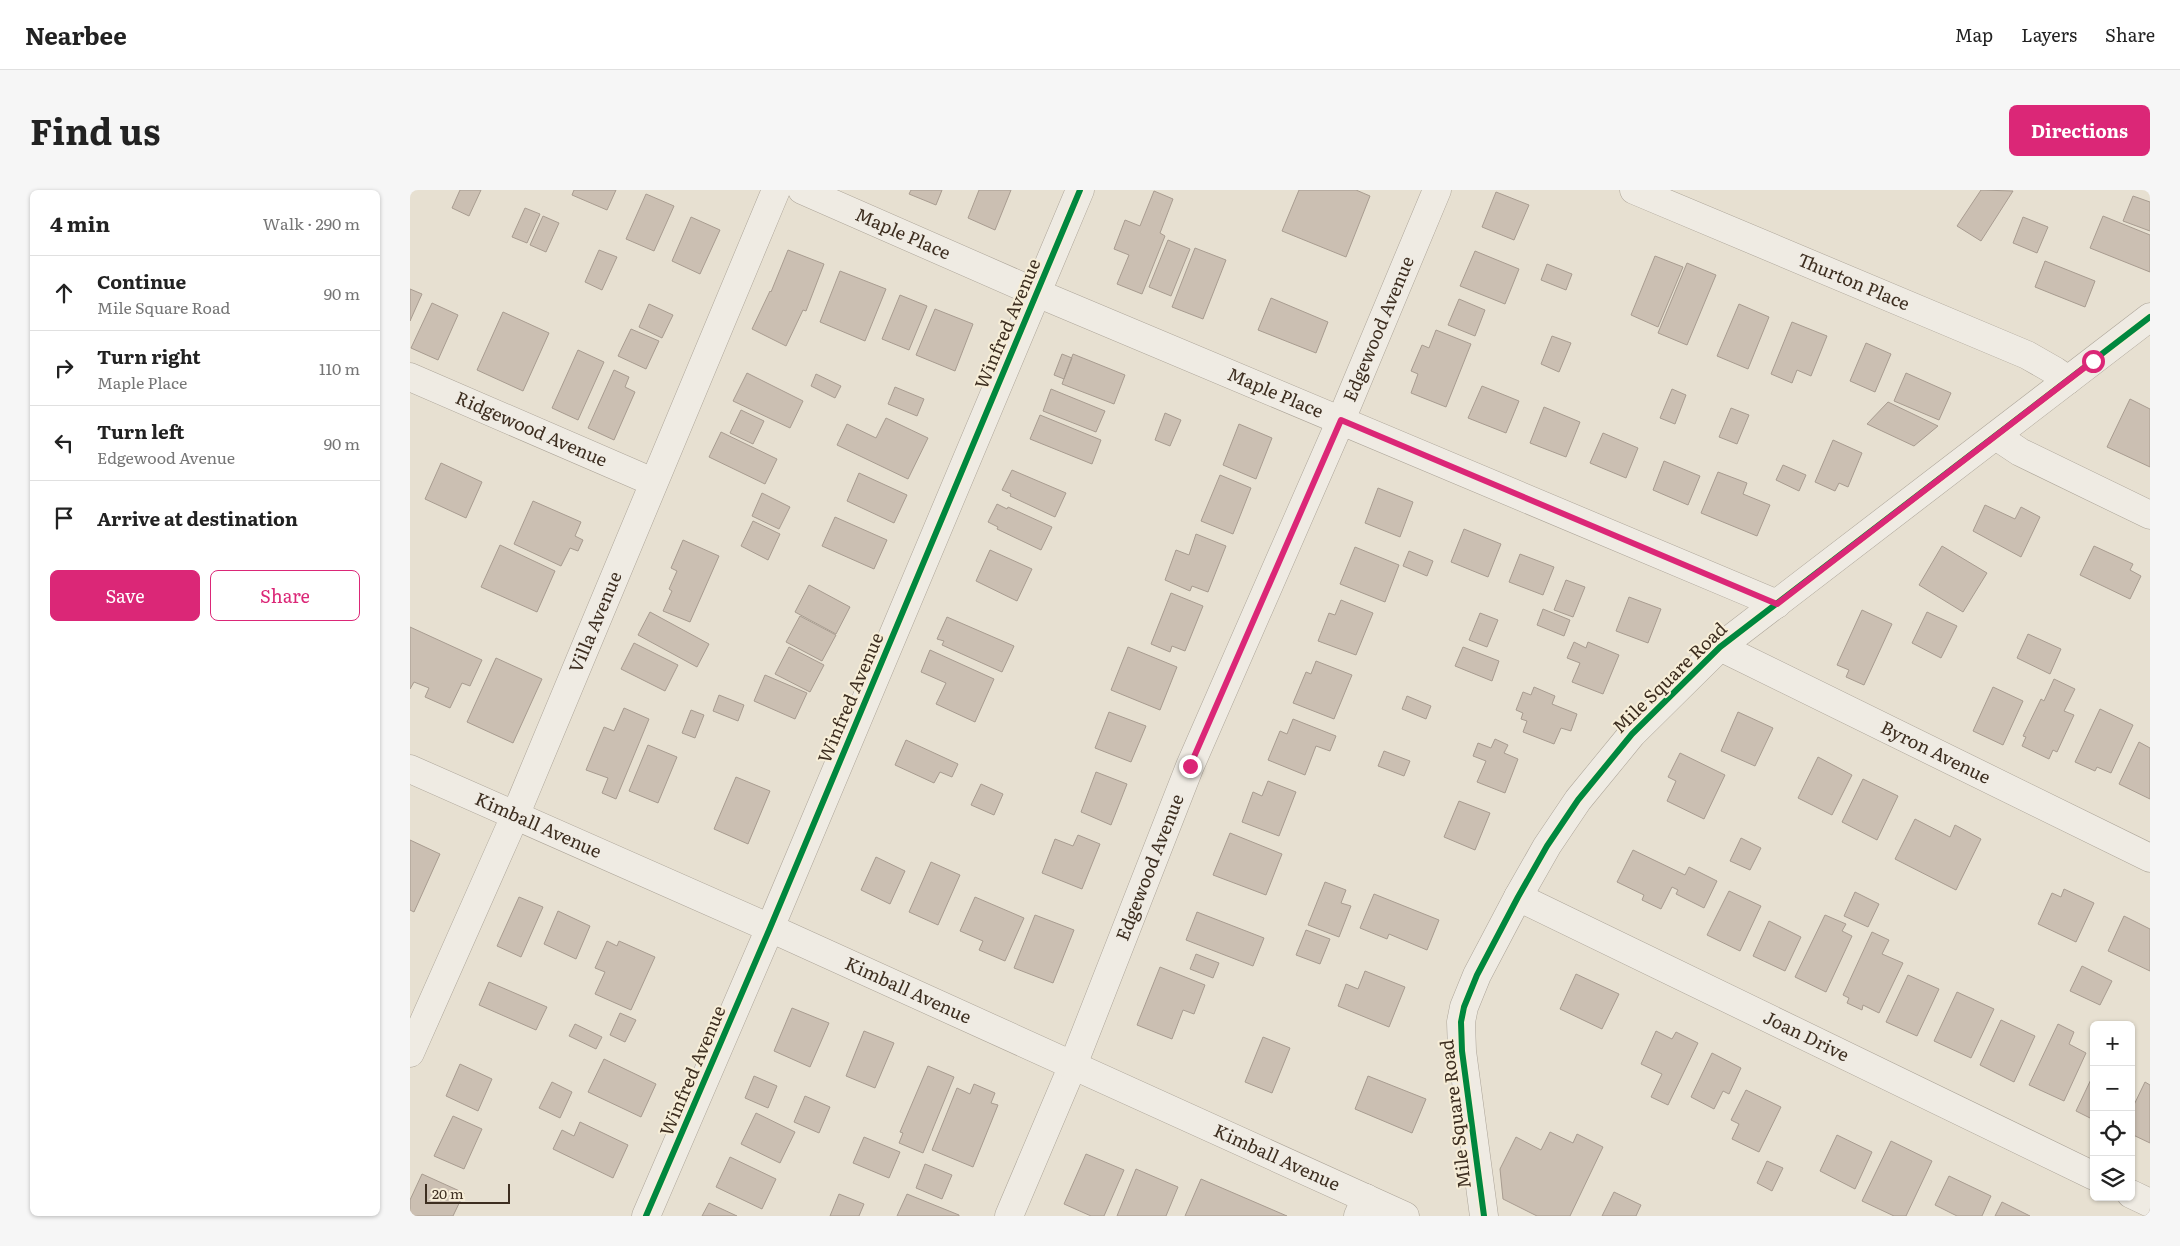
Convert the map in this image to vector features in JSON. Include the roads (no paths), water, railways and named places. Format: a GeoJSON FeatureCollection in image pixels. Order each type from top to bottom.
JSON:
{"type":"FeatureCollection","features":[{"type":"Feature","properties":{"kind":"street","name":"Villa Avenue"},"geometry":{"type":"LineString","coordinates":[[410,1053],[515,816],[776,190]]}},
{"type":"Feature","properties":{"kind":"street","name":"Maple Place"},"geometry":{"type":"LineString","coordinates":[[802,190],[1037,293],[1777,604]]}},
{"type":"Feature","properties":{"kind":"street","name":"Winfred Avenue"},"geometry":{"type":"LineString","coordinates":[[646,1216],[770,928],[1080,190]]}},
{"type":"Feature","properties":{"kind":"street","name":"Edgewood Avenue"},"geometry":{"type":"LineString","coordinates":[[1009,1216],[1073,1065],[1190,766],[1341,420],[1437,190]]}},
{"type":"Feature","properties":{"kind":"street","name":"Thurton Place"},"geometry":{"type":"LineString","coordinates":[[1634,190],[2028,355],[2068,380]]}},
{"type":"Feature","properties":{"kind":"street","name":"Mile Square Road"},"geometry":{"type":"LineString","coordinates":[[1484,1216],[1463,1060],[1461,1022],[1468,993],[1518,897],[1561,823],[1595,778],[1658,707],[1720,647],[2150,317]]}},
{"type":"Feature","properties":{"kind":"street","name":"Ridgewood Avenue"},"geometry":{"type":"LineString","coordinates":[[410,377],[653,482]]}},
{"type":"Feature","properties":{"kind":"street"},"geometry":{"type":"LineString","coordinates":[[1996,436],[2020,452],[2150,515]]}},
{"type":"Feature","properties":{"kind":"street","name":"Byron Avenue"},"geometry":{"type":"LineString","coordinates":[[1720,647],[2150,858]]}},
{"type":"Feature","properties":{"kind":"street","name":"Kimball Avenue"},"geometry":{"type":"LineString","coordinates":[[410,769],[770,928],[1073,1065],[1362,1207],[1405,1216]]}},
{"type":"Feature","properties":{"kind":"street","name":"Joan Drive"},"geometry":{"type":"LineString","coordinates":[[1518,897],[2090,1174]]}},
{"type":"Feature","properties":{"kind":"street"},"geometry":{"type":"LineString","coordinates":[[2135,1196],[2150,1204]]}}]}
